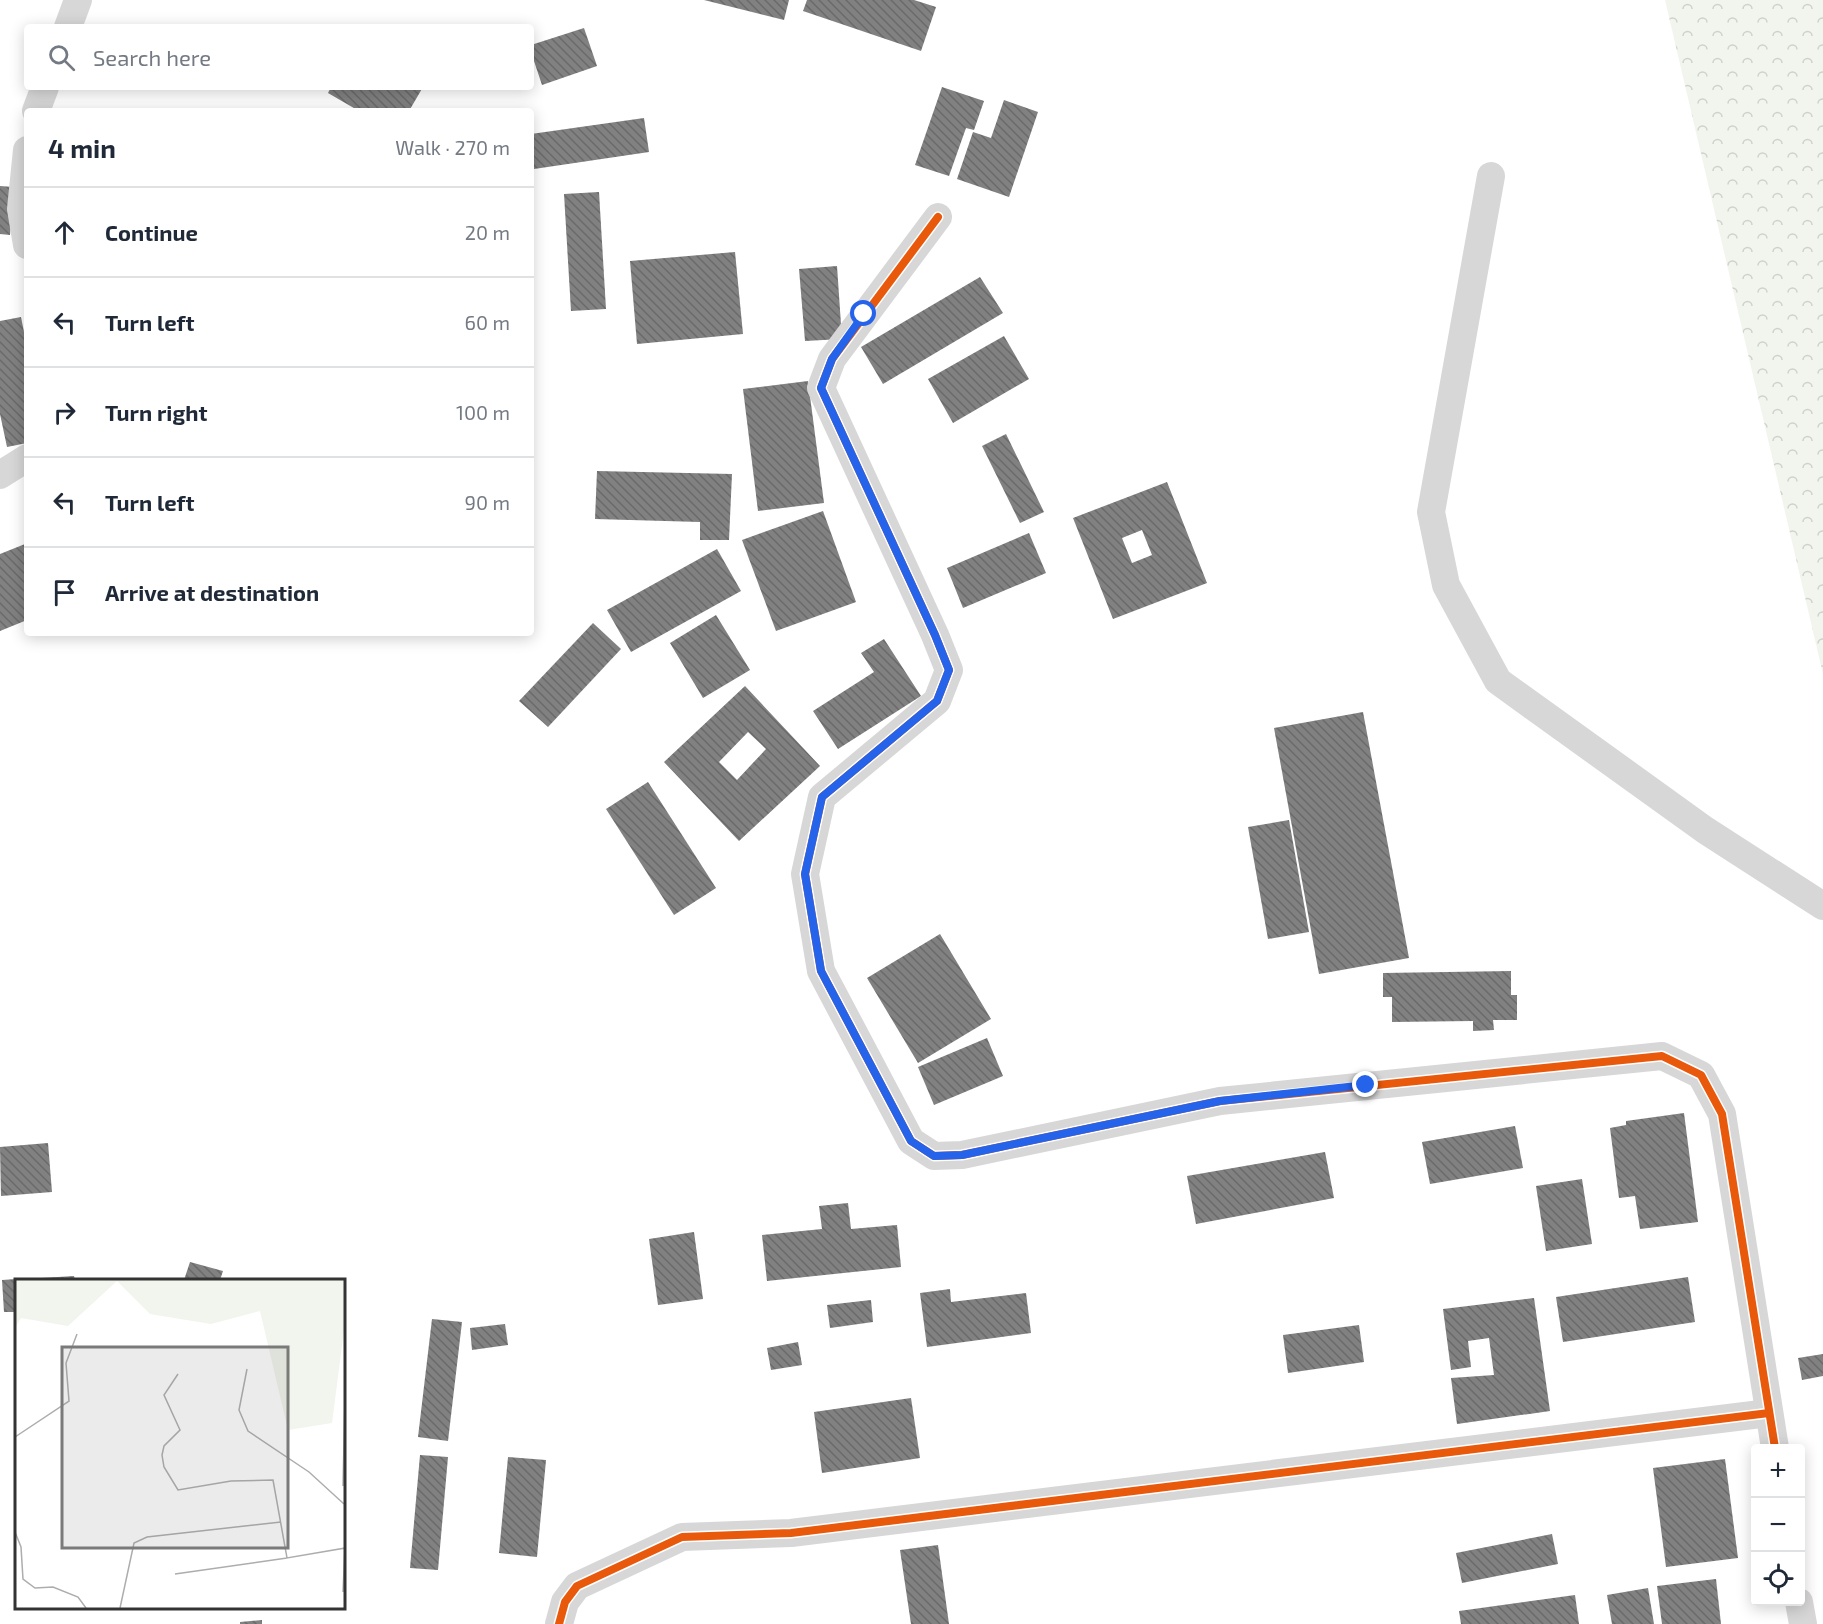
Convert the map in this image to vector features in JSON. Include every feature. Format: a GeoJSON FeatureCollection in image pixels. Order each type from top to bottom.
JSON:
{"type":"FeatureCollection","features":[{"type":"Feature","properties":{"kind":"street"},"geometry":{"type":"LineString","coordinates":[[69,24],[78,0]]}},
{"type":"Feature","properties":{"kind":"street"},"geometry":{"type":"LineString","coordinates":[[37,108],[44,90]]}},
{"type":"Feature","properties":{"kind":"street"},"geometry":{"type":"LineString","coordinates":[[1491,177],[1431,512],[1446,585],[1498,681],[1705,830],[1823,906]]}},
{"type":"Feature","properties":{"kind":"street"},"geometry":{"type":"LineString","coordinates":[[24,180],[21,209],[24,226]]}},
{"type":"Feature","properties":{"kind":"street"},"geometry":{"type":"LineString","coordinates":[[938,217],[832,359],[821,388],[949,670],[937,701],[822,797],[805,874],[821,971],[911,1141],[934,1156],[962,1155],[1220,1101],[1662,1056],[1701,1075],[1722,1114],[1774,1444]]}},
{"type":"Feature","properties":{"kind":"street"},"geometry":{"type":"LineString","coordinates":[[0,475],[24,460]]}},
{"type":"Feature","properties":{"kind":"street"},"geometry":{"type":"LineString","coordinates":[[559,1624],[565,1602],[577,1586],[682,1537],[790,1533],[1769,1413]]}},
{"type":"Feature","properties":{"kind":"street"},"geometry":{"type":"LineString","coordinates":[[1800,1606],[1803,1624]]}},
{"type":"Feature","properties":{"kind":"green space"},"geometry":{"type":"Polygon","coordinates":[[[1665,0],[1823,0],[1823,674],[1665,0]]]}},
{"type":"Feature","properties":{"kind":"building"},"geometry":{"type":"Polygon","coordinates":[[[704,0],[789,0],[784,20],[704,0]]]}},
{"type":"Feature","properties":{"kind":"building"},"geometry":{"type":"Polygon","coordinates":[[[807,0],[914,0],[936,7],[921,51],[803,11],[807,0]]]}},
{"type":"Feature","properties":{"kind":"building"},"geometry":{"type":"Polygon","coordinates":[[[584,28],[597,66],[542,85],[534,61],[534,44],[584,28]]]}},
{"type":"Feature","properties":{"kind":"building"},"geometry":{"type":"Polygon","coordinates":[[[942,87],[984,101],[974,130],[966,128],[949,176],[915,165],[942,87]]]}},
{"type":"Feature","properties":{"kind":"building"},"geometry":{"type":"Polygon","coordinates":[[[330,90],[421,90],[411,108],[354,108],[328,93],[330,90]]]}},
{"type":"Feature","properties":{"kind":"building"},"geometry":{"type":"Polygon","coordinates":[[[1004,100],[1038,112],[1009,197],[957,179],[973,132],[991,138],[1004,100]]]}},
{"type":"Feature","properties":{"kind":"building"},"geometry":{"type":"Polygon","coordinates":[[[644,118],[649,152],[534,169],[534,134],[644,118]]]}},
{"type":"Feature","properties":{"kind":"building"},"geometry":{"type":"Polygon","coordinates":[[[0,186],[14,187],[10,235],[0,234],[0,186]]]}},
{"type":"Feature","properties":{"kind":"building"},"geometry":{"type":"Polygon","coordinates":[[[599,192],[606,309],[571,311],[564,194],[599,192]]]}},
{"type":"Feature","properties":{"kind":"building"},"geometry":{"type":"Polygon","coordinates":[[[735,252],[743,334],[637,344],[630,261],[735,252]]]}},
{"type":"Feature","properties":{"kind":"building"},"geometry":{"type":"Polygon","coordinates":[[[837,266],[842,339],[805,341],[799,269],[837,266]]]}},
{"type":"Feature","properties":{"kind":"building"},"geometry":{"type":"Polygon","coordinates":[[[980,277],[1003,313],[883,384],[861,347],[980,277]]]}},
{"type":"Feature","properties":{"kind":"building"},"geometry":{"type":"Polygon","coordinates":[[[21,317],[24,332],[24,444],[7,447],[0,414],[0,321],[21,317]]]}},
{"type":"Feature","properties":{"kind":"building"},"geometry":{"type":"Polygon","coordinates":[[[1004,336],[1029,379],[953,423],[928,379],[1004,336]]]}},
{"type":"Feature","properties":{"kind":"building"},"geometry":{"type":"Polygon","coordinates":[[[808,381],[824,503],[758,511],[743,389],[808,381]]]}},
{"type":"Feature","properties":{"kind":"building"},"geometry":{"type":"Polygon","coordinates":[[[1006,434],[1044,512],[1020,523],[982,446],[1006,434]]]}},
{"type":"Feature","properties":{"kind":"building"},"geometry":{"type":"Polygon","coordinates":[[[597,471],[732,474],[729,540],[700,540],[700,522],[595,519],[597,471]]]}},
{"type":"Feature","properties":{"kind":"building"},"geometry":{"type":"Polygon","coordinates":[[[1167,482],[1207,583],[1113,619],[1073,518],[1167,482]],[[1142,530],[1122,538],[1132,563],[1152,555],[1142,530]]]}},
{"type":"Feature","properties":{"kind":"building"},"geometry":{"type":"Polygon","coordinates":[[[823,511],[856,602],[776,631],[742,540],[823,511]]]}},
{"type":"Feature","properties":{"kind":"building"},"geometry":{"type":"Polygon","coordinates":[[[1029,533],[1046,573],[963,608],[947,568],[1029,533]]]}},
{"type":"Feature","properties":{"kind":"building"},"geometry":{"type":"Polygon","coordinates":[[[24,544],[24,621],[0,631],[0,554],[24,544]]]}},
{"type":"Feature","properties":{"kind":"building"},"geometry":{"type":"Polygon","coordinates":[[[717,549],[741,591],[631,652],[607,610],[717,549]]]}},
{"type":"Feature","properties":{"kind":"building"},"geometry":{"type":"Polygon","coordinates":[[[716,615],[750,670],[703,698],[670,643],[716,615]]]}},
{"type":"Feature","properties":{"kind":"building"},"geometry":{"type":"Polygon","coordinates":[[[593,623],[621,649],[548,727],[519,701],[593,623]]]}},
{"type":"Feature","properties":{"kind":"building"},"geometry":{"type":"Polygon","coordinates":[[[884,639],[921,696],[838,749],[813,711],[874,672],[861,653],[884,639]]]}},
{"type":"Feature","properties":{"kind":"building"},"geometry":{"type":"Polygon","coordinates":[[[745,686],[820,766],[739,841],[664,762],[745,686]],[[748,732],[719,762],[737,780],[766,749],[748,732]]]}},
{"type":"Feature","properties":{"kind":"building"},"geometry":{"type":"Polygon","coordinates":[[[1363,712],[1409,958],[1319,974],[1274,728],[1363,712]]]}},
{"type":"Feature","properties":{"kind":"building"},"geometry":{"type":"Polygon","coordinates":[[[648,782],[716,888],[674,915],[606,809],[648,782]]]}},
{"type":"Feature","properties":{"kind":"building"},"geometry":{"type":"Polygon","coordinates":[[[1289,820],[1309,932],[1268,939],[1248,827],[1289,820]]]}},
{"type":"Feature","properties":{"kind":"building"},"geometry":{"type":"Polygon","coordinates":[[[940,934],[991,1019],[918,1063],[867,978],[940,934]]]}},
{"type":"Feature","properties":{"kind":"building"},"geometry":{"type":"Polygon","coordinates":[[[1511,971],[1511,995],[1517,995],[1517,1020],[1493,1020],[1494,1030],[1473,1031],[1473,1021],[1392,1022],[1392,997],[1383,997],[1383,973],[1511,971]]]}},
{"type":"Feature","properties":{"kind":"building"},"geometry":{"type":"Polygon","coordinates":[[[987,1038],[1003,1076],[934,1105],[918,1067],[987,1038]]]}},
{"type":"Feature","properties":{"kind":"building"},"geometry":{"type":"Polygon","coordinates":[[[1684,1113],[1698,1222],[1640,1229],[1635,1196],[1619,1198],[1610,1128],[1626,1125],[1626,1121],[1684,1113]]]}},
{"type":"Feature","properties":{"kind":"building"},"geometry":{"type":"Polygon","coordinates":[[[1515,1126],[1523,1168],[1430,1184],[1422,1142],[1515,1126]]]}},
{"type":"Feature","properties":{"kind":"building"},"geometry":{"type":"Polygon","coordinates":[[[48,1143],[52,1192],[1,1196],[0,1147],[48,1143]]]}},
{"type":"Feature","properties":{"kind":"building"},"geometry":{"type":"Polygon","coordinates":[[[1325,1152],[1334,1198],[1196,1224],[1187,1176],[1325,1152]]]}},
{"type":"Feature","properties":{"kind":"building"},"geometry":{"type":"Polygon","coordinates":[[[1582,1179],[1592,1244],[1546,1251],[1536,1186],[1582,1179]]]}},
{"type":"Feature","properties":{"kind":"building"},"geometry":{"type":"Polygon","coordinates":[[[848,1203],[851,1229],[897,1225],[901,1267],[767,1281],[762,1235],[822,1229],[819,1206],[848,1203]]]}},
{"type":"Feature","properties":{"kind":"building"},"geometry":{"type":"Polygon","coordinates":[[[694,1232],[703,1299],[658,1305],[649,1239],[694,1232]]]}},
{"type":"Feature","properties":{"kind":"building"},"geometry":{"type":"Polygon","coordinates":[[[190,1262],[223,1271],[220,1279],[184,1279],[190,1262]]]}},
{"type":"Feature","properties":{"kind":"building"},"geometry":{"type":"Polygon","coordinates":[[[74,1276],[75,1279],[26,1279],[74,1276]]]}},
{"type":"Feature","properties":{"kind":"building"},"geometry":{"type":"Polygon","coordinates":[[[1688,1277],[1695,1322],[1563,1342],[1556,1297],[1688,1277]]]}},
{"type":"Feature","properties":{"kind":"building"},"geometry":{"type":"Polygon","coordinates":[[[15,1279],[15,1312],[4,1312],[2,1280],[15,1279]]]}},
{"type":"Feature","properties":{"kind":"building"},"geometry":{"type":"Polygon","coordinates":[[[950,1289],[951,1302],[1026,1293],[1031,1333],[927,1347],[920,1293],[950,1289]]]}},
{"type":"Feature","properties":{"kind":"building"},"geometry":{"type":"Polygon","coordinates":[[[1534,1298],[1550,1411],[1457,1424],[1451,1378],[1494,1375],[1489,1338],[1468,1341],[1471,1367],[1451,1370],[1443,1309],[1534,1298]]]}},
{"type":"Feature","properties":{"kind":"building"},"geometry":{"type":"Polygon","coordinates":[[[871,1300],[873,1322],[830,1328],[827,1305],[871,1300]]]}},
{"type":"Feature","properties":{"kind":"building"},"geometry":{"type":"Polygon","coordinates":[[[432,1319],[462,1322],[448,1441],[418,1437],[432,1319]]]}},
{"type":"Feature","properties":{"kind":"building"},"geometry":{"type":"Polygon","coordinates":[[[505,1324],[508,1345],[472,1350],[470,1328],[505,1324]]]}},
{"type":"Feature","properties":{"kind":"building"},"geometry":{"type":"Polygon","coordinates":[[[1359,1325],[1364,1362],[1288,1373],[1283,1335],[1359,1325]]]}},
{"type":"Feature","properties":{"kind":"building"},"geometry":{"type":"Polygon","coordinates":[[[798,1342],[802,1365],[771,1370],[767,1348],[798,1342]]]}},
{"type":"Feature","properties":{"kind":"building"},"geometry":{"type":"Polygon","coordinates":[[[1823,1354],[1823,1376],[1802,1380],[1798,1358],[1823,1354]]]}},
{"type":"Feature","properties":{"kind":"building"},"geometry":{"type":"Polygon","coordinates":[[[911,1398],[920,1458],[822,1473],[814,1412],[911,1398]]]}},
{"type":"Feature","properties":{"kind":"building"},"geometry":{"type":"Polygon","coordinates":[[[420,1455],[448,1457],[438,1570],[410,1568],[420,1455]]]}},
{"type":"Feature","properties":{"kind":"building"},"geometry":{"type":"Polygon","coordinates":[[[508,1457],[546,1460],[537,1557],[499,1553],[508,1457]]]}},
{"type":"Feature","properties":{"kind":"building"},"geometry":{"type":"Polygon","coordinates":[[[1725,1459],[1738,1558],[1666,1567],[1653,1468],[1725,1459]]]}},
{"type":"Feature","properties":{"kind":"building"},"geometry":{"type":"Polygon","coordinates":[[[1552,1534],[1558,1564],[1462,1583],[1456,1553],[1552,1534]]]}},
{"type":"Feature","properties":{"kind":"building"},"geometry":{"type":"Polygon","coordinates":[[[938,1545],[949,1624],[911,1624],[900,1550],[938,1545]]]}},
{"type":"Feature","properties":{"kind":"building"},"geometry":{"type":"Polygon","coordinates":[[[1716,1579],[1721,1624],[1662,1624],[1657,1586],[1716,1579]]]}},
{"type":"Feature","properties":{"kind":"building"},"geometry":{"type":"Polygon","coordinates":[[[1648,1588],[1654,1624],[1612,1624],[1607,1595],[1648,1588]]]}},
{"type":"Feature","properties":{"kind":"building"},"geometry":{"type":"Polygon","coordinates":[[[1575,1595],[1579,1624],[1461,1624],[1459,1611],[1575,1595]]]}},
{"type":"Feature","properties":{"kind":"building"},"geometry":{"type":"Polygon","coordinates":[[[262,1620],[262,1624],[240,1624],[240,1622],[262,1620]]]}},
{"type":"Feature","properties":{"kind":"cycle path"},"geometry":{"type":"LineString","coordinates":[[938,217],[832,359],[821,388],[949,670],[937,701],[822,797],[805,874],[821,971],[911,1141],[934,1156],[962,1155],[1220,1101],[1662,1056],[1701,1075],[1722,1114],[1774,1444]]}},
{"type":"Feature","properties":{"kind":"cycle path"},"geometry":{"type":"LineString","coordinates":[[559,1624],[565,1602],[577,1586],[682,1537],[791,1533],[1769,1413]]}},
{"type":"Feature","properties":{"kind":"route"},"geometry":{"type":"LineString","coordinates":[[864,314],[832,359],[821,388],[949,670],[937,701],[822,797],[805,874],[821,971],[911,1141],[934,1156],[962,1155],[1220,1101],[1366,1085]]}}]}
